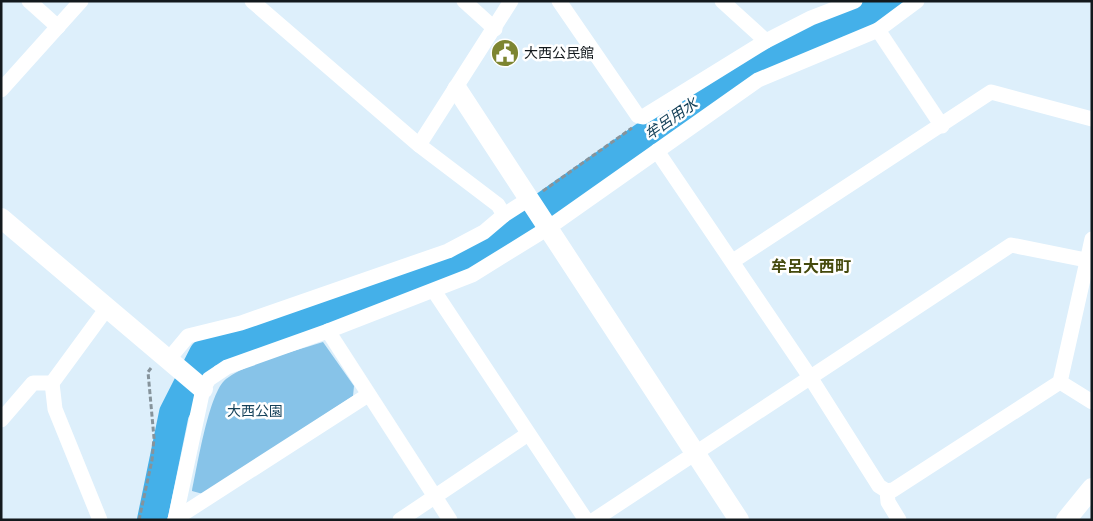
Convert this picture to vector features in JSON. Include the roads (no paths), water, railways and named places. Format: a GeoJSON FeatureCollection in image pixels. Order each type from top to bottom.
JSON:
{"type":"FeatureCollection","features":[{"type":"Feature","properties":{"kind":"street"},"geometry":{"type":"LineString","coordinates":[[30,1],[58,27]]}},
{"type":"Feature","properties":{"kind":"street"},"geometry":{"type":"LineString","coordinates":[[1,90],[81,1]]}},
{"type":"Feature","properties":{"kind":"street"},"geometry":{"type":"LineString","coordinates":[[252,1],[419,145],[498,206],[504,215]]}},
{"type":"Feature","properties":{"kind":"street"},"geometry":{"type":"LineString","coordinates":[[464,1],[495,28]]}},
{"type":"Feature","properties":{"kind":"street"},"geometry":{"type":"LineString","coordinates":[[419,145],[457,89],[511,1]]}},
{"type":"Feature","properties":{"kind":"street"},"geometry":{"type":"LineString","coordinates":[[559,1],[638,116],[643,117],[766,41],[811,18],[856,1]]}},
{"type":"Feature","properties":{"kind":"street"},"geometry":{"type":"LineString","coordinates":[[722,1],[766,41]]}},
{"type":"Feature","properties":{"kind":"street"},"geometry":{"type":"LineString","coordinates":[[175,519],[203,390],[209,378],[227,367],[328,331],[472,275],[545,224],[657,151],[758,80],[878,30],[917,1]]}},
{"type":"Feature","properties":{"kind":"street"},"geometry":{"type":"LineString","coordinates":[[878,30],[942,126]]}},
{"type":"Feature","properties":{"kind":"street"},"geometry":{"type":"LineString","coordinates":[[457,89],[533,199],[545,224],[739,520]]}},
{"type":"Feature","properties":{"kind":"street"},"geometry":{"type":"LineString","coordinates":[[733,261],[942,126],[991,92],[1092,119]]}},
{"type":"Feature","properties":{"kind":"street"},"geometry":{"type":"LineString","coordinates":[[657,151],[810,377],[879,486],[887,491],[893,490],[1060,382],[1092,238]]}},
{"type":"Feature","properties":{"kind":"street"},"geometry":{"type":"LineString","coordinates":[[166,365],[188,336],[241,323],[448,250],[484,232],[504,215],[533,199]]}},
{"type":"Feature","properties":{"kind":"street"},"geometry":{"type":"LineString","coordinates":[[1,218],[107,308],[166,365],[203,390]]}},
{"type":"Feature","properties":{"kind":"street"},"geometry":{"type":"LineString","coordinates":[[594,520],[1011,245],[1086,260]]}},
{"type":"Feature","properties":{"kind":"street"},"geometry":{"type":"LineString","coordinates":[[434,291],[586,520]]}},
{"type":"Feature","properties":{"kind":"street"},"geometry":{"type":"LineString","coordinates":[[100,520],[55,408],[52,383],[107,308]]}},
{"type":"Feature","properties":{"kind":"street"},"geometry":{"type":"LineString","coordinates":[[328,331],[450,520]]}},
{"type":"Feature","properties":{"kind":"street"},"geometry":{"type":"LineString","coordinates":[[1060,382],[1092,402]]}},
{"type":"Feature","properties":{"kind":"street"},"geometry":{"type":"LineString","coordinates":[[1,420],[33,383],[52,383]]}},
{"type":"Feature","properties":{"kind":"street"},"geometry":{"type":"LineString","coordinates":[[175,519],[368,395]]}},
{"type":"Feature","properties":{"kind":"street"},"geometry":{"type":"LineString","coordinates":[[400,520],[528,434]]}},
{"type":"Feature","properties":{"kind":"street"},"geometry":{"type":"LineString","coordinates":[[1066,520],[1092,488]]}},
{"type":"Feature","properties":{"kind":"street"},"geometry":{"type":"LineString","coordinates":[[887,491],[888,502],[899,520]]}},
{"type":"Feature","properties":{"kind":"waterway","name":"牟呂用水"},"geometry":{"type":"LineString","coordinates":[[152,520],[174,413],[204,354],[459,261],[511,230],[704,95],[789,45],[886,8],[896,1]]}},
{"type":"Feature","properties":{"kind":"place","name":"大西公民館"},"geometry":{"type":"Point","coordinates":[505,53]}},
{"type":"Feature","properties":{"kind":"district","name":"牟呂大西町"},"geometry":{"type":"Point","coordinates":[811,266]}},
{"type":"Feature","properties":{"kind":"park label","name":"大西公園"},"geometry":{"type":"Point","coordinates":[255,411]}}]}
